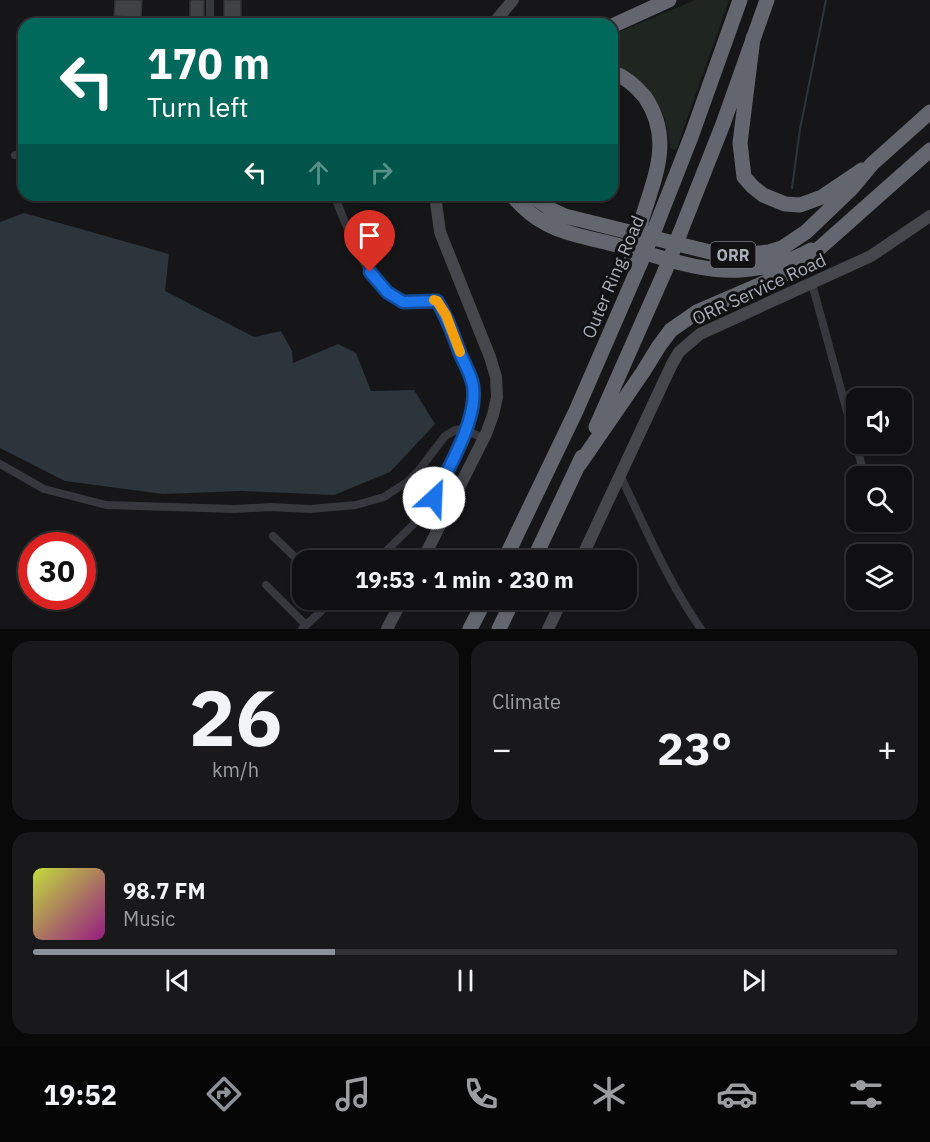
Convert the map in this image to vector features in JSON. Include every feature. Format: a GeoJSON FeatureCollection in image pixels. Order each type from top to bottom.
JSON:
{"type":"FeatureCollection","features":[{"type":"Feature","properties":{"kind":"highway"},"geometry":{"type":"LineString","coordinates":[[618,23],[669,0]]}},
{"type":"Feature","properties":{"kind":"highway","name":"Outer Ring Road"},"geometry":{"type":"LineString","coordinates":[[509,550],[579,405],[630,288],[649,224],[692,137],[740,0]]}},
{"type":"Feature","properties":{"kind":"highway"},"geometry":{"type":"LineString","coordinates":[[538,550],[579,465],[665,271],[719,135],[767,0]]}},
{"type":"Feature","properties":{"kind":"highway"},"geometry":{"type":"LineString","coordinates":[[753,38],[741,143],[744,177],[763,195],[784,204],[800,205],[822,197],[872,164],[930,112]]}},
{"type":"Feature","properties":{"kind":"highway"},"geometry":{"type":"LineString","coordinates":[[618,75],[630,82],[640,92],[653,111],[660,131],[661,142],[649,224]]}},
{"type":"Feature","properties":{"kind":"highway","name":"ORR"},"geometry":{"type":"LineString","coordinates":[[579,465],[672,330],[684,320],[714,304],[796,269],[930,150]]}},
{"type":"Feature","properties":{"kind":"highway","name":"ORR"},"geometry":{"type":"LineString","coordinates":[[539,201],[565,216],[696,249],[718,254],[753,254],[782,248],[806,232],[852,188],[872,164]]}},
{"type":"Feature","properties":{"kind":"highway","name":"ORR"},"geometry":{"type":"LineString","coordinates":[[518,201],[533,216],[563,231],[718,270],[741,270],[785,262],[826,241]]}},
{"type":"Feature","properties":{"kind":"highway"},"geometry":{"type":"LineString","coordinates":[[470,629],[480,610]]}},
{"type":"Feature","properties":{"kind":"highway"},"geometry":{"type":"LineString","coordinates":[[499,629],[508,610]]}},
{"type":"Feature","properties":{"kind":"main road"},"geometry":{"type":"LineString","coordinates":[[498,18],[513,0]]}},
{"type":"Feature","properties":{"kind":"main road"},"geometry":{"type":"LineString","coordinates":[[428,550],[484,438],[497,397],[496,377],[490,357],[440,232],[436,201]]}},
{"type":"Feature","properties":{"kind":"main road","name":"ORR Service Road"},"geometry":{"type":"LineString","coordinates":[[585,550],[672,364],[689,342],[700,334],[871,256],[930,216]]}},
{"type":"Feature","properties":{"kind":"main road"},"geometry":{"type":"LineString","coordinates":[[387,629],[397,610]]}},
{"type":"Feature","properties":{"kind":"main road"},"geometry":{"type":"LineString","coordinates":[[548,629],[557,610]]}},
{"type":"Feature","properties":{"kind":"street"},"geometry":{"type":"LineString","coordinates":[[210,0],[210,18]]}},
{"type":"Feature","properties":{"kind":"street"},"geometry":{"type":"LineString","coordinates":[[336,201],[359,254],[370,272],[387,292],[403,302],[437,301],[446,315],[473,387],[472,410],[465,430],[426,512],[387,550]]}},
{"type":"Feature","properties":{"kind":"street"},"geometry":{"type":"LineString","coordinates":[[812,284],[862,466]]}},
{"type":"Feature","properties":{"kind":"street"},"geometry":{"type":"LineString","coordinates":[[0,464],[44,489],[106,506],[310,509],[356,505],[384,496],[414,476],[445,436],[455,430],[465,430],[484,438]]}},
{"type":"Feature","properties":{"kind":"street"},"geometry":{"type":"LineString","coordinates":[[620,475],[683,602],[701,629]]}},
{"type":"Feature","properties":{"kind":"street"},"geometry":{"type":"LineString","coordinates":[[273,536],[292,554]]}},
{"type":"Feature","properties":{"kind":"street"},"geometry":{"type":"LineString","coordinates":[[266,585],[304,627],[322,610]]}},
{"type":"Feature","properties":{"kind":"shaded area"},"geometry":{"type":"Polygon","coordinates":[[[695,0],[729,0],[676,150],[670,148],[661,108],[654,97],[636,78],[618,67],[618,32],[695,0]]]}},
{"type":"Feature","properties":{"kind":"shaded area"},"geometry":{"type":"Polygon","coordinates":[[[24,213],[169,254],[165,291],[254,337],[281,331],[292,351],[293,363],[338,344],[356,353],[371,391],[414,390],[435,424],[390,472],[334,495],[241,491],[163,494],[65,481],[0,448],[0,222],[24,213]]]}},
{"type":"Feature","properties":{"kind":"building"},"geometry":{"type":"Polygon","coordinates":[[[115,0],[142,0],[141,18],[114,16],[115,0]]]}},
{"type":"Feature","properties":{"kind":"building"},"geometry":{"type":"Polygon","coordinates":[[[190,0],[204,0],[204,18],[190,18],[190,0]]]}},
{"type":"Feature","properties":{"kind":"building"},"geometry":{"type":"Polygon","coordinates":[[[224,0],[241,0],[241,18],[224,18],[224,0]]]}},
{"type":"Feature","properties":{"kind":"waterway"},"geometry":{"type":"LineString","coordinates":[[792,188],[800,129],[826,0]]}},
{"type":"Feature","properties":{"kind":"slow traffic"},"geometry":{"type":"LineString","coordinates":[[434,300],[446,315],[460,352]]}},
{"type":"Feature","properties":{"kind":"route"},"geometry":{"type":"LineString","coordinates":[[370,272],[387,292],[403,302],[437,301],[446,315],[470,374],[473,387],[472,410],[434,498]]}}]}
